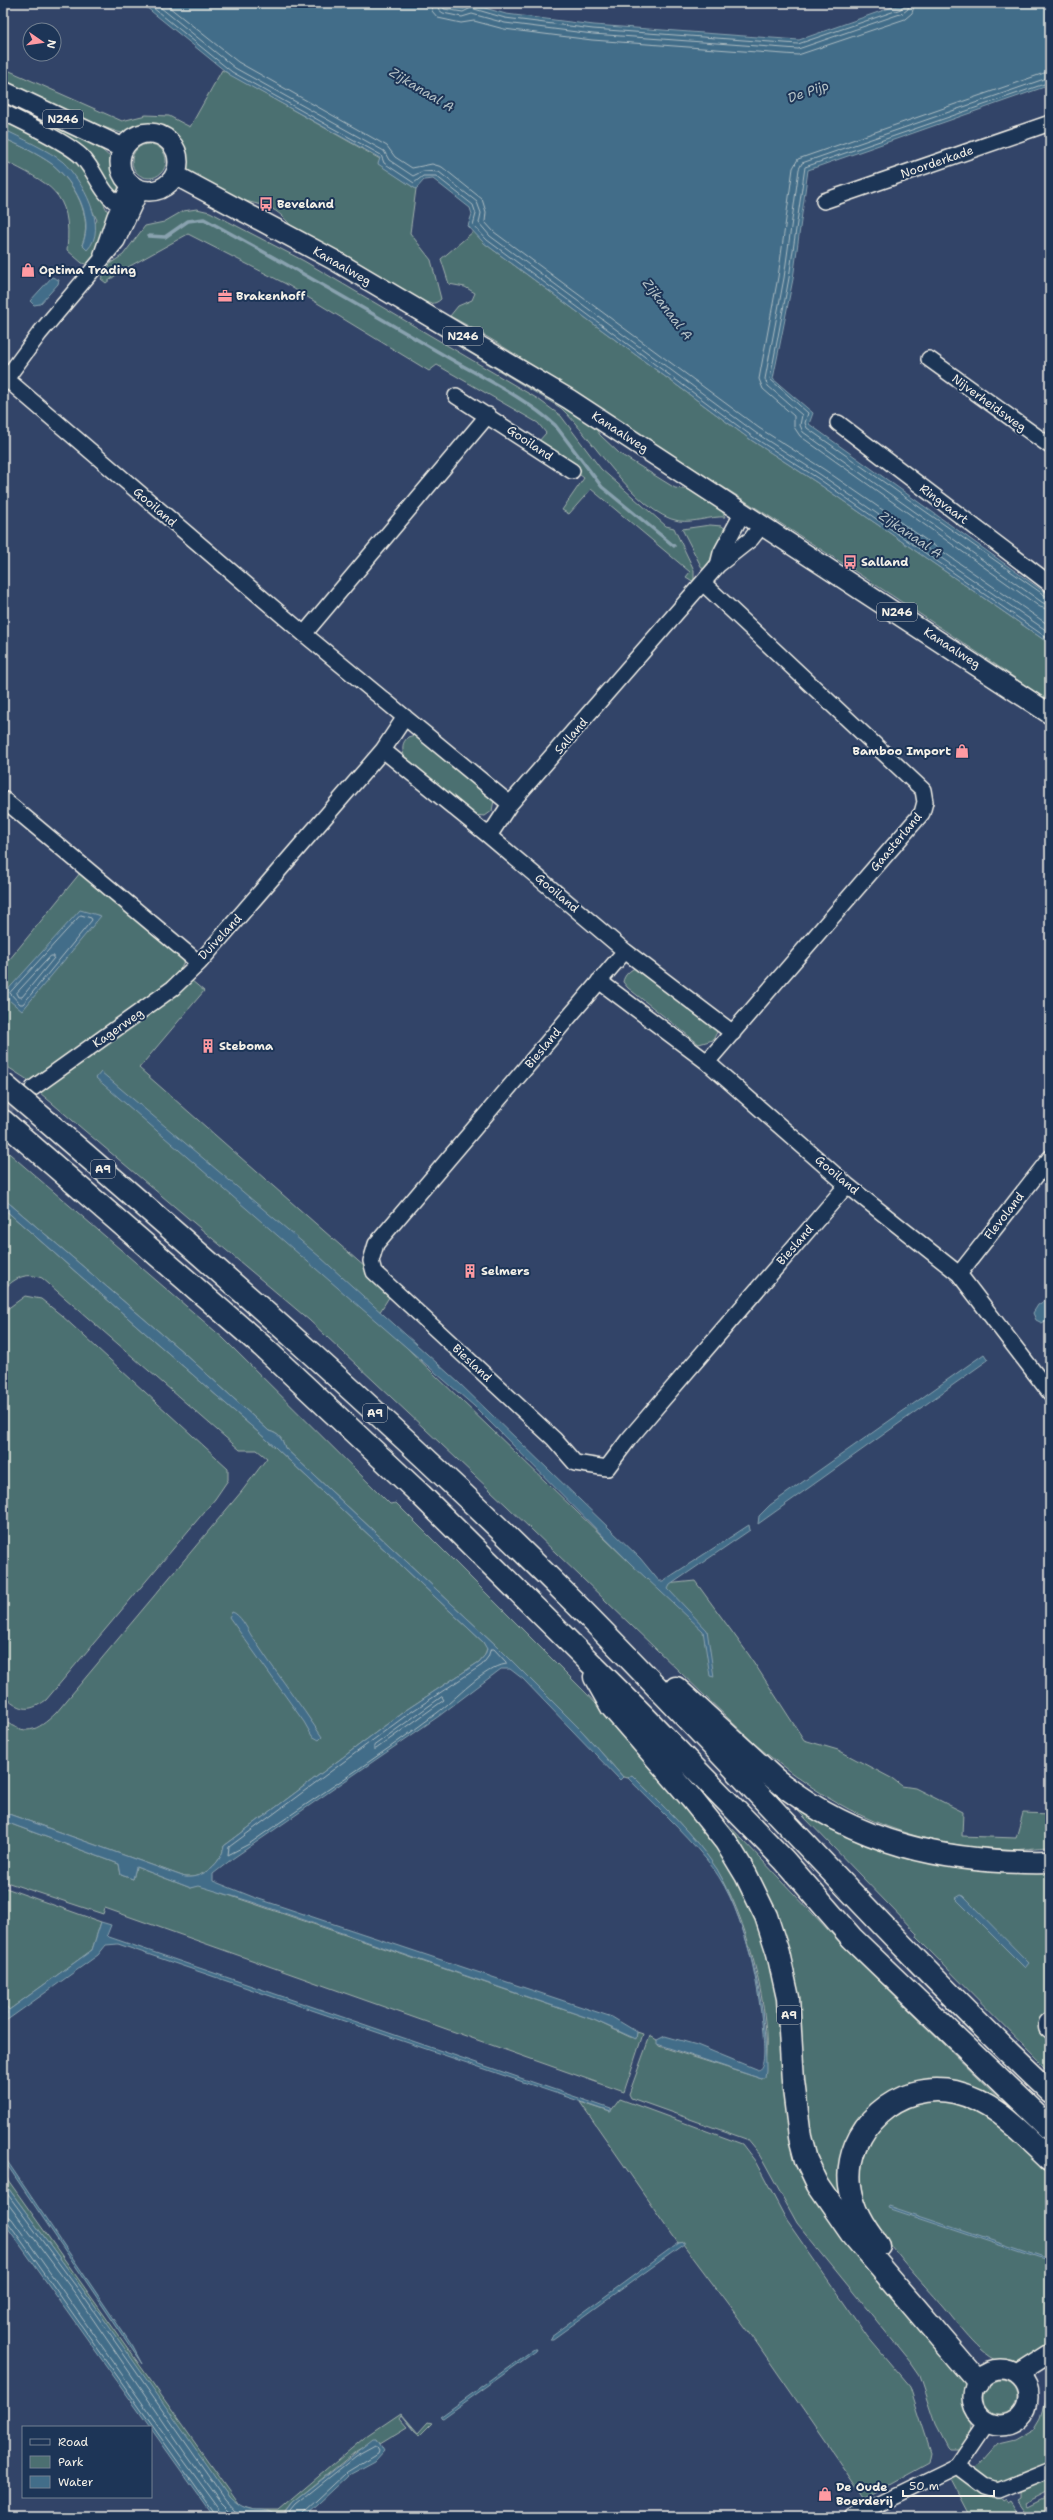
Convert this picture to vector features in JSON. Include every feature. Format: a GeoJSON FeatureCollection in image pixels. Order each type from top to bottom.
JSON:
{"type":"FeatureCollection","features":[{"type":"Feature","properties":{"kind":"highway","name":"A9"},"geometry":{"type":"LineString","coordinates":[[3,1084],[298,1340],[576,1604],[927,1971],[1050,2092]]}},
{"type":"Feature","properties":{"kind":"highway","name":"A9"},"geometry":{"type":"LineString","coordinates":[[8,1126],[262,1346],[421,1495],[581,1651],[784,1860],[852,1938],[1050,2128]]}},
{"type":"Feature","properties":{"kind":"highway","name":"A9"},"geometry":{"type":"LineString","coordinates":[[576,1604],[630,1642],[656,1670],[775,1779],[797,1795],[844,1824],[902,1846],[933,1854],[981,1861],[1050,1862]]}},
{"type":"Feature","properties":{"kind":"highway","name":"A9"},"geometry":{"type":"LineString","coordinates":[[581,1651],[612,1707],[691,1798],[726,1842],[746,1875],[766,1916],[778,1953],[788,1998],[793,2081],[800,2137],[806,2160],[818,2185],[851,2233],[982,2376]]}},
{"type":"Feature","properties":{"kind":"highway"},"geometry":{"type":"LineString","coordinates":[[982,2376],[894,2267],[864,2227],[850,2186],[851,2158],[861,2133],[878,2112],[895,2100],[919,2091],[932,2090],[954,2092],[984,2103],[1006,2118],[1050,2159]]}},
{"type":"Feature","properties":{"kind":"main road","name":"N246"},"geometry":{"type":"LineString","coordinates":[[3,91],[124,148]]}},
{"type":"Feature","properties":{"kind":"main road"},"geometry":{"type":"LineString","coordinates":[[148,132],[163,136],[174,146],[178,161],[175,175],[161,189],[136,187],[120,167],[124,148],[134,137],[148,132]]}},
{"type":"Feature","properties":{"kind":"main road","name":"Kanaalweg"},"geometry":{"type":"LineString","coordinates":[[175,175],[334,260],[570,399],[1050,714]]}},
{"type":"Feature","properties":{"kind":"main road"},"geometry":{"type":"LineString","coordinates":[[1021,2380],[1050,2353]]}},
{"type":"Feature","properties":{"kind":"main road"},"geometry":{"type":"LineString","coordinates":[[1021,2380],[1050,2357]]}},
{"type":"Feature","properties":{"kind":"main road"},"geometry":{"type":"LineString","coordinates":[[997,2369],[1007,2370],[1021,2380],[1026,2405],[1015,2421],[1006,2424],[987,2422],[974,2408],[972,2399],[982,2376],[997,2369]]}},
{"type":"Feature","properties":{"kind":"street"},"geometry":{"type":"LineString","coordinates":[[3,112],[49,136],[82,157],[108,198],[120,205]]}},
{"type":"Feature","properties":{"kind":"street","name":"Noorderkade"},"geometry":{"type":"LineString","coordinates":[[824,201],[1050,123]]}},
{"type":"Feature","properties":{"kind":"street"},"geometry":{"type":"LineString","coordinates":[[101,263],[120,205],[136,187]]}},
{"type":"Feature","properties":{"kind":"street"},"geometry":{"type":"LineString","coordinates":[[4,379],[39,334],[101,263],[117,241],[136,187]]}},
{"type":"Feature","properties":{"kind":"street","name":"Nijverheidsweg"},"geometry":{"type":"LineString","coordinates":[[929,359],[1050,446]]}},
{"type":"Feature","properties":{"kind":"street","name":"Gooiland"},"geometry":{"type":"LineString","coordinates":[[4,379],[304,634],[510,804]]}},
{"type":"Feature","properties":{"kind":"street","name":"Gooiland"},"geometry":{"type":"LineString","coordinates":[[456,396],[488,415],[572,471]]}},
{"type":"Feature","properties":{"kind":"street"},"geometry":{"type":"LineString","coordinates":[[304,634],[488,415]]}},
{"type":"Feature","properties":{"kind":"street","name":"Ringvaart"},"geometry":{"type":"LineString","coordinates":[[838,423],[1050,584]]}},
{"type":"Feature","properties":{"kind":"street","name":"Salland"},"geometry":{"type":"LineString","coordinates":[[718,566],[721,553],[743,512]]}},
{"type":"Feature","properties":{"kind":"street","name":"Salland"},"geometry":{"type":"LineString","coordinates":[[489,836],[510,804],[704,584],[718,566],[751,539],[762,525]]}},
{"type":"Feature","properties":{"kind":"street","name":"Gaasterland"},"geometry":{"type":"LineString","coordinates":[[704,584],[923,790],[925,802],[922,813],[707,1062]]}},
{"type":"Feature","properties":{"kind":"street","name":"Duiveland"},"geometry":{"type":"LineString","coordinates":[[3,799],[199,963],[382,750],[405,717]]}},
{"type":"Feature","properties":{"kind":"street","name":"Gooiland"},"geometry":{"type":"LineString","coordinates":[[382,750],[489,836],[625,951],[732,1033]]}},
{"type":"Feature","properties":{"kind":"street","name":"Biesland"},"geometry":{"type":"LineString","coordinates":[[625,951],[376,1244],[370,1261],[374,1272],[554,1439],[575,1463],[607,1468],[628,1440],[847,1184]]}},
{"type":"Feature","properties":{"kind":"street","name":"Kagerweg"},"geometry":{"type":"LineString","coordinates":[[33,1088],[173,988],[199,963]]}},
{"type":"Feature","properties":{"kind":"street","name":"Gooiland"},"geometry":{"type":"LineString","coordinates":[[599,982],[707,1062],[847,1184],[959,1274],[1050,1393]]}},
{"type":"Feature","properties":{"kind":"street","name":"Flevoland"},"geometry":{"type":"LineString","coordinates":[[959,1274],[1050,1158]]}},
{"type":"Feature","properties":{"kind":"street"},"geometry":{"type":"LineString","coordinates":[[852,2517],[957,2466],[987,2422]]}},
{"type":"Feature","properties":{"kind":"street"},"geometry":{"type":"LineString","coordinates":[[957,2466],[985,2487],[998,2491],[1050,2470]]}},
{"type":"Feature","properties":{"kind":"green space"},"geometry":{"type":"Polygon","coordinates":[[[3,68],[122,121],[146,115],[169,116],[190,127],[222,70],[380,159],[379,164],[416,189],[410,233],[431,260],[441,299],[436,303],[419,301],[293,228],[279,213],[273,209],[236,198],[188,170],[184,154],[179,144],[168,133],[155,130],[131,133],[118,132],[89,121],[3,83],[3,68]]]}},
{"type":"Feature","properties":{"kind":"green space"},"geometry":{"type":"Polygon","coordinates":[[[3,117],[46,139],[65,152],[82,169],[97,191],[109,214],[99,249],[89,265],[82,263],[67,250],[68,230],[66,214],[62,202],[45,183],[3,160],[3,138],[47,160],[68,180],[80,201],[84,212],[85,234],[82,245],[97,220],[76,178],[62,162],[3,129],[3,117]]]}},
{"type":"Feature","properties":{"kind":"green space"},"geometry":{"type":"Polygon","coordinates":[[[35,118],[55,124],[102,150],[110,157],[120,182],[117,191],[111,191],[34,123],[35,118]]]}},
{"type":"Feature","properties":{"kind":"green space"},"geometry":{"type":"Polygon","coordinates":[[[149,144],[161,149],[166,161],[161,173],[149,178],[137,173],[132,161],[137,149],[149,144]]]}},
{"type":"Feature","properties":{"kind":"green space"},"geometry":{"type":"Polygon","coordinates":[[[197,209],[210,212],[304,261],[538,399],[561,416],[601,469],[666,526],[674,528],[694,570],[694,582],[686,577],[690,572],[591,489],[569,514],[562,510],[584,478],[538,442],[546,433],[538,423],[437,365],[429,371],[286,284],[188,234],[121,271],[106,283],[101,279],[111,263],[123,255],[145,226],[164,222],[183,211],[197,209]]]}},
{"type":"Feature","properties":{"kind":"green space"},"geometry":{"type":"Polygon","coordinates":[[[236,217],[248,219],[588,418],[600,435],[620,454],[675,488],[690,490],[718,503],[725,517],[679,521],[663,515],[631,490],[561,408],[339,274],[236,217]]]}},
{"type":"Feature","properties":{"kind":"green space"},"geometry":{"type":"Polygon","coordinates":[[[474,231],[484,243],[751,440],[816,482],[1050,644],[1050,702],[944,630],[784,526],[601,411],[494,341],[450,316],[458,306],[472,300],[475,293],[465,287],[449,284],[441,259],[474,231]]]}},
{"type":"Feature","properties":{"kind":"green space"},"geometry":{"type":"Polygon","coordinates":[[[710,525],[722,526],[727,530],[723,542],[703,570],[682,529],[710,525]]]}},
{"type":"Feature","properties":{"kind":"green space"},"geometry":{"type":"Polygon","coordinates":[[[415,735],[494,800],[492,811],[485,816],[474,815],[404,756],[403,748],[405,741],[408,737],[415,735]]]}},
{"type":"Feature","properties":{"kind":"green space"},"geometry":{"type":"Polygon","coordinates":[[[85,867],[185,960],[177,976],[31,1082],[3,1064],[3,956],[9,960],[85,867]]]}},
{"type":"Feature","properties":{"kind":"green space"},"geometry":{"type":"Polygon","coordinates":[[[637,967],[716,1027],[717,1032],[713,1040],[699,1044],[628,988],[623,982],[624,979],[628,973],[637,967]]]}},
{"type":"Feature","properties":{"kind":"green space"},"geometry":{"type":"Polygon","coordinates":[[[191,980],[204,991],[139,1068],[374,1275],[391,1294],[376,1318],[632,1565],[656,1585],[695,1581],[749,1655],[804,1740],[838,1750],[893,1779],[902,1786],[915,1788],[963,1812],[962,1836],[1016,1838],[1023,1813],[1050,1814],[1050,1847],[991,1851],[979,1850],[901,1831],[850,1810],[825,1796],[778,1763],[755,1744],[507,1506],[309,1320],[40,1093],[191,980]]]}},
{"type":"Feature","properties":{"kind":"green space"},"geometry":{"type":"Polygon","coordinates":[[[3,1148],[223,1338],[390,1504],[396,1503],[587,1694],[660,1774],[725,1855],[758,1919],[778,1992],[776,1994],[786,2119],[797,2167],[807,2190],[812,2192],[966,2385],[965,2401],[972,2425],[971,2432],[961,2449],[950,2449],[948,2447],[936,2424],[920,2376],[797,2223],[760,2156],[746,2139],[631,2098],[629,2094],[650,2036],[657,2040],[659,2046],[762,2079],[766,2055],[766,2032],[759,1983],[753,1958],[745,1932],[727,1888],[708,1857],[677,1820],[632,1775],[628,1778],[623,1777],[582,1731],[498,1647],[285,1448],[280,1437],[269,1431],[184,1353],[3,1198],[3,1148]]]}},
{"type":"Feature","properties":{"kind":"green space"},"geometry":{"type":"Polygon","coordinates":[[[3,1208],[275,1447],[483,1642],[487,1648],[485,1655],[479,1662],[406,1710],[224,1846],[220,1858],[216,1864],[205,1873],[192,1877],[185,1877],[3,1812],[3,1720],[18,1728],[31,1730],[43,1724],[56,1713],[242,1491],[267,1458],[257,1450],[240,1450],[42,1278],[36,1276],[21,1277],[16,1279],[3,1290],[3,1208]]]}},
{"type":"Feature","properties":{"kind":"green space"},"geometry":{"type":"Polygon","coordinates":[[[25,1296],[41,1299],[61,1315],[228,1468],[228,1480],[215,1499],[46,1700],[34,1707],[29,1708],[24,1708],[14,1704],[3,1695],[3,1312],[25,1296]]]}},
{"type":"Feature","properties":{"kind":"green space"},"geometry":{"type":"Polygon","coordinates":[[[693,1787],[847,1950],[1009,2107],[1005,2112],[951,2086],[869,2115],[848,2220],[811,2151],[794,1999],[693,1787]]]}},
{"type":"Feature","properties":{"kind":"green space"},"geometry":{"type":"Polygon","coordinates":[[[775,1787],[824,1820],[1050,1867],[1050,1987],[1045,2018],[1047,2040],[1050,2047],[1050,2072],[916,1937],[917,1934],[775,1787]]]}},
{"type":"Feature","properties":{"kind":"green space"},"geometry":{"type":"Polygon","coordinates":[[[3,1821],[119,1864],[121,1875],[133,1879],[136,1867],[191,1888],[199,1885],[594,2020],[630,2037],[636,2038],[637,2032],[643,2034],[624,2092],[105,1908],[103,1914],[3,1881],[3,1821]]]}},
{"type":"Feature","properties":{"kind":"green space"},"geometry":{"type":"Polygon","coordinates":[[[3,1887],[101,1922],[92,1950],[9,2010],[3,2002],[3,1887]]]}},
{"type":"Feature","properties":{"kind":"green space"},"geometry":{"type":"Polygon","coordinates":[[[620,2099],[742,2144],[755,2161],[787,2221],[867,2336],[910,2387],[931,2452],[929,2462],[864,2498],[752,2336],[683,2244],[684,2242],[678,2243],[580,2102],[610,2112],[620,2099]]]}},
{"type":"Feature","properties":{"kind":"green space"},"geometry":{"type":"Polygon","coordinates":[[[939,2099],[966,2106],[989,2118],[1011,2135],[1050,2173],[1050,2344],[1021,2361],[1008,2363],[1001,2362],[985,2354],[977,2346],[893,2248],[878,2227],[867,2205],[862,2182],[863,2159],[873,2136],[879,2127],[893,2114],[901,2110],[919,2103],[939,2099]]]}},
{"type":"Feature","properties":{"kind":"green space"},"geometry":{"type":"Polygon","coordinates":[[[3,2173],[240,2506],[254,2510],[279,2510],[364,2438],[401,2413],[418,2433],[428,2422],[432,2423],[419,2436],[402,2415],[400,2418],[408,2427],[380,2444],[377,2439],[354,2453],[292,2503],[284,2513],[286,2517],[279,2517],[269,2511],[250,2513],[238,2508],[193,2447],[84,2291],[3,2181],[3,2173]]]}},
{"type":"Feature","properties":{"kind":"green space"},"geometry":{"type":"Polygon","coordinates":[[[1000,2380],[1012,2385],[1017,2397],[1012,2409],[1000,2414],[988,2409],[983,2397],[988,2385],[1000,2380]]]}},
{"type":"Feature","properties":{"kind":"green space"},"geometry":{"type":"Polygon","coordinates":[[[1050,2387],[1050,2465],[1009,2481],[1001,2483],[987,2482],[975,2472],[976,2469],[998,2444],[1015,2440],[1034,2429],[1041,2417],[1050,2387]]]}},
{"type":"Feature","properties":{"kind":"green space"},"geometry":{"type":"Polygon","coordinates":[[[952,2472],[991,2494],[996,2500],[999,2498],[1002,2502],[1005,2500],[1007,2504],[1010,2502],[1020,2517],[1009,2517],[1011,2516],[1008,2514],[1001,2517],[971,2517],[948,2473],[952,2472]]]}},
{"type":"Feature","properties":{"kind":"green space"},"geometry":{"type":"Polygon","coordinates":[[[1050,2474],[1050,2491],[1026,2503],[1028,2507],[1050,2496],[1050,2517],[1029,2517],[1017,2500],[1020,2498],[1020,2491],[1050,2474]]]}},
{"type":"Feature","properties":{"kind":"water"},"geometry":{"type":"Polygon","coordinates":[[[141,3],[437,3],[464,9],[467,3],[506,14],[594,25],[799,40],[904,3],[1050,3],[1050,85],[808,170],[793,279],[773,379],[813,413],[809,424],[1050,596],[1050,644],[816,482],[751,440],[484,243],[468,226],[472,214],[470,208],[433,179],[424,180],[416,189],[378,164],[380,158],[230,75],[141,3]]]}},
{"type":"Feature","properties":{"kind":"water"},"geometry":{"type":"Polygon","coordinates":[[[3,129],[50,153],[63,162],[78,180],[85,192],[94,217],[95,229],[93,241],[87,250],[82,245],[86,223],[84,212],[75,190],[68,180],[47,160],[3,138],[3,129]]]}},
{"type":"Feature","properties":{"kind":"water"},"geometry":{"type":"Polygon","coordinates":[[[52,277],[59,280],[58,284],[40,304],[34,305],[30,301],[52,277]]]}},
{"type":"Feature","properties":{"kind":"water"},"geometry":{"type":"Polygon","coordinates":[[[80,910],[101,916],[22,1011],[3,995],[80,910]]]}},
{"type":"Feature","properties":{"kind":"water"},"geometry":{"type":"Polygon","coordinates":[[[101,1072],[320,1257],[459,1383],[640,1558],[659,1581],[663,1581],[749,1525],[750,1530],[670,1585],[668,1589],[707,1630],[714,1677],[710,1676],[703,1631],[632,1565],[474,1406],[96,1078],[101,1072]]]}},
{"type":"Feature","properties":{"kind":"water"},"geometry":{"type":"Polygon","coordinates":[[[3,1198],[184,1353],[269,1431],[280,1437],[285,1448],[498,1647],[582,1731],[623,1777],[620,1780],[523,1679],[510,1669],[501,1669],[439,1716],[232,1859],[213,1874],[213,1881],[253,1897],[612,2017],[637,2032],[636,2039],[594,2020],[252,1902],[199,1886],[191,1888],[136,1867],[133,1879],[121,1875],[119,1864],[3,1821],[3,1812],[185,1877],[192,1877],[205,1873],[216,1864],[220,1858],[224,1846],[406,1710],[479,1662],[485,1655],[487,1649],[483,1642],[275,1447],[3,1208],[3,1198]]]}},
{"type":"Feature","properties":{"kind":"water"},"geometry":{"type":"Polygon","coordinates":[[[1050,1297],[1050,1318],[1042,1323],[1036,1320],[1033,1313],[1038,1305],[1050,1297]]]}},
{"type":"Feature","properties":{"kind":"water"},"geometry":{"type":"Polygon","coordinates":[[[984,1354],[988,1360],[758,1524],[759,1516],[770,1505],[984,1354]]]}},
{"type":"Feature","properties":{"kind":"water"},"geometry":{"type":"Polygon","coordinates":[[[232,1612],[238,1615],[322,1737],[319,1740],[312,1736],[304,1722],[229,1617],[232,1612]]]}},
{"type":"Feature","properties":{"kind":"water"},"geometry":{"type":"Polygon","coordinates":[[[632,1775],[677,1820],[708,1856],[723,1881],[738,1916],[719,1877],[706,1859],[678,1828],[628,1778],[632,1775]]]}},
{"type":"Feature","properties":{"kind":"water"},"geometry":{"type":"Polygon","coordinates":[[[960,1895],[963,1896],[1029,1963],[1025,1968],[955,1898],[960,1895]]]}},
{"type":"Feature","properties":{"kind":"water"},"geometry":{"type":"Polygon","coordinates":[[[101,1922],[111,1925],[107,1935],[109,1937],[611,2109],[611,2112],[118,1944],[106,1945],[98,1955],[3,2023],[3,2017],[7,2014],[3,2002],[9,2010],[92,1950],[101,1922]]]}},
{"type":"Feature","properties":{"kind":"water"},"geometry":{"type":"Polygon","coordinates":[[[741,1926],[751,1956],[753,1965],[746,1942],[741,1926]]]}},
{"type":"Feature","properties":{"kind":"water"},"geometry":{"type":"Polygon","coordinates":[[[753,1965],[762,2012],[766,2050],[766,2070],[765,2077],[762,2079],[657,2044],[657,2040],[665,2036],[697,2045],[758,2070],[761,2068],[764,2059],[761,2011],[753,1965]]]}},
{"type":"Feature","properties":{"kind":"water"},"geometry":{"type":"Polygon","coordinates":[[[3,2155],[133,2347],[142,2364],[3,2159],[3,2155]]]}},
{"type":"Feature","properties":{"kind":"water"},"geometry":{"type":"Polygon","coordinates":[[[3,2181],[84,2291],[229,2496],[244,2507],[267,2511],[279,2517],[214,2517],[152,2430],[152,2426],[149,2426],[3,2221],[3,2181]]]}},
{"type":"Feature","properties":{"kind":"water"},"geometry":{"type":"Polygon","coordinates":[[[889,2206],[1050,2260],[1050,2262],[888,2208],[889,2206]]]}},
{"type":"Feature","properties":{"kind":"water"},"geometry":{"type":"Polygon","coordinates":[[[684,2242],[684,2244],[553,2339],[550,2339],[551,2336],[678,2243],[684,2242]]]}},
{"type":"Feature","properties":{"kind":"water"},"geometry":{"type":"Polygon","coordinates":[[[534,2349],[537,2349],[443,2418],[440,2417],[534,2349]]]}},
{"type":"Feature","properties":{"kind":"water"},"geometry":{"type":"Polygon","coordinates":[[[374,2439],[377,2439],[384,2451],[375,2461],[349,2475],[304,2517],[286,2517],[284,2514],[292,2503],[374,2439]]]}},
{"type":"Feature","properties":{"kind":"waterway"},"geometry":{"type":"LineString","coordinates":[[149,236],[165,237],[188,221],[204,219],[294,268],[500,387],[529,405],[555,425],[602,487],[674,546]]}},
{"type":"Feature","properties":{"kind":"tunnel"},"geometry":{"type":"LineString","coordinates":[[3,1109],[27,1092]]}},
{"type":"Feature","properties":{"kind":"place","name":"Beveland"},"geometry":{"type":"Point","coordinates":[266,204]}},
{"type":"Feature","properties":{"kind":"place","name":"Optima Trading"},"geometry":{"type":"Point","coordinates":[28,270]}},
{"type":"Feature","properties":{"kind":"place","name":"Brakenhoff"},"geometry":{"type":"Point","coordinates":[225,296]}},
{"type":"Feature","properties":{"kind":"place","name":"Salland"},"geometry":{"type":"Point","coordinates":[850,562]}},
{"type":"Feature","properties":{"kind":"place","name":"Bamboo Import"},"geometry":{"type":"Point","coordinates":[962,751]}},
{"type":"Feature","properties":{"kind":"place","name":"Steboma"},"geometry":{"type":"Point","coordinates":[208,1046]}},
{"type":"Feature","properties":{"kind":"place","name":"Selmers"},"geometry":{"type":"Point","coordinates":[470,1271]}},
{"type":"Feature","properties":{"kind":"place","name":"De Oude Boerderij"},"geometry":{"type":"Point","coordinates":[825,2494]}},
{"type":"Feature","properties":{"kind":"water label","name":"Zijkanaal A"},"geometry":{"type":"Point","coordinates":[422,89]}},
{"type":"Feature","properties":{"kind":"water label","name":"De Pijp"},"geometry":{"type":"Point","coordinates":[808,91]}},
{"type":"Feature","properties":{"kind":"water label","name":"Zijkanaal A"},"geometry":{"type":"Point","coordinates":[668,309]}},
{"type":"Feature","properties":{"kind":"water label","name":"Zijkanaal A"},"geometry":{"type":"Point","coordinates":[911,534]}}]}
